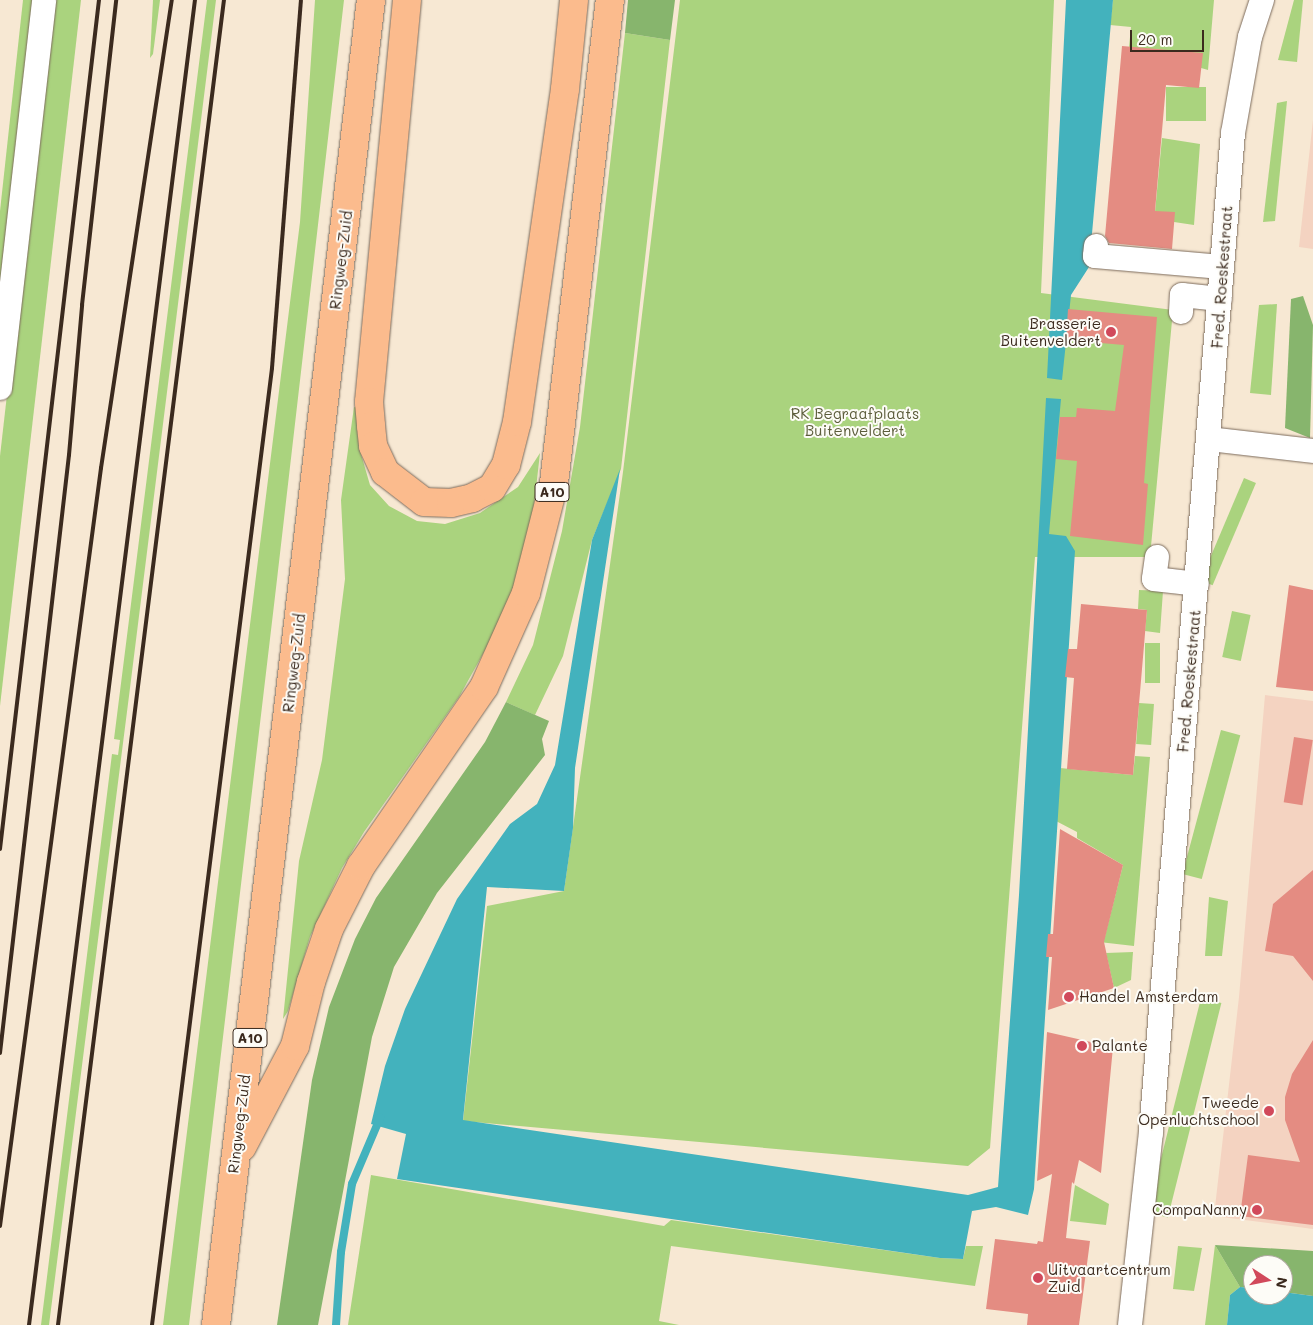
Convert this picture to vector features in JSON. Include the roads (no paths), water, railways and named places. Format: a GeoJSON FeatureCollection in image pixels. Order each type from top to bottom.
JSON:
{"type":"FeatureCollection","features":[{"type":"Feature","properties":{"kind":"highway","name":"Ringweg-Zuid"},"geometry":{"type":"LineString","coordinates":[[216,1325],[371,0]]}},
{"type":"Feature","properties":{"kind":"highway"},"geometry":{"type":"LineString","coordinates":[[407,0],[369,402],[371,426],[373,446],[385,472],[424,502],[451,503],[472,498],[492,488],[506,465],[517,422],[566,89],[574,0]]}},
{"type":"Feature","properties":{"kind":"highway","name":"A10"},"geometry":{"type":"LineString","coordinates":[[235,1162],[294,1046],[310,982],[329,929],[390,822],[484,687],[526,593],[554,483],[610,0]]}},
{"type":"Feature","properties":{"kind":"street"},"geometry":{"type":"LineString","coordinates":[[0,388],[44,0]]}},
{"type":"Feature","properties":{"kind":"street","name":"Fred. Roeskestraat"},"geometry":{"type":"LineString","coordinates":[[1246,0],[1250,37]]}},
{"type":"Feature","properties":{"kind":"street","name":"Fred. Roeskestraat"},"geometry":{"type":"LineString","coordinates":[[1130,1325],[1151,1132],[1233,133],[1250,37],[1262,0]]}},
{"type":"Feature","properties":{"kind":"street"},"geometry":{"type":"LineString","coordinates":[[1096,246],[1095,256],[1222,267]]}},
{"type":"Feature","properties":{"kind":"street"},"geometry":{"type":"LineString","coordinates":[[1181,312],[1182,295],[1220,299]]}},
{"type":"Feature","properties":{"kind":"street"},"geometry":{"type":"LineString","coordinates":[[1208,439],[1313,451]]}},
{"type":"Feature","properties":{"kind":"street"},"geometry":{"type":"LineString","coordinates":[[1157,557],[1154,579],[1197,584]]}},
{"type":"Feature","properties":{"kind":"water"},"geometry":{"type":"Polygon","coordinates":[[[1066,0],[1113,0],[1089,267],[1071,295],[1062,380],[1047,378],[1066,0]]]}},
{"type":"Feature","properties":{"kind":"water"},"geometry":{"type":"Polygon","coordinates":[[[1046,398],[1061,399],[1049,534],[1066,536],[1075,551],[1034,1189],[1028,1215],[996,1207],[972,1211],[963,1259],[940,1258],[397,1179],[406,1134],[371,1124],[385,1066],[405,1009],[457,899],[510,824],[537,804],[555,765],[592,540],[620,469],[575,768],[573,828],[564,891],[487,887],[463,1120],[968,1195],[998,1187],[1019,895],[1046,398]]]}},
{"type":"Feature","properties":{"kind":"water"},"geometry":{"type":"Polygon","coordinates":[[[1240,1287],[1243,1287],[1243,1305],[1293,1305],[1293,1293],[1313,1296],[1313,1325],[1227,1325],[1230,1295],[1240,1287]]]}},
{"type":"Feature","properties":{"kind":"waterway"},"geometry":{"type":"LineString","coordinates":[[336,1325],[341,1252],[352,1184],[380,1118]]}},
{"type":"Feature","properties":{"kind":"railway"},"geometry":{"type":"LineString","coordinates":[[0,849],[99,0]]}},
{"type":"Feature","properties":{"kind":"railway"},"geometry":{"type":"LineString","coordinates":[[0,1053],[69,455],[82,305],[116,0]]}},
{"type":"Feature","properties":{"kind":"railway"},"geometry":{"type":"LineString","coordinates":[[0,1226],[101,468],[172,0]]}},
{"type":"Feature","properties":{"kind":"railway"},"geometry":{"type":"LineString","coordinates":[[29,1325],[195,0]]}},
{"type":"Feature","properties":{"kind":"railway"},"geometry":{"type":"LineString","coordinates":[[58,1325],[224,0]]}},
{"type":"Feature","properties":{"kind":"railway"},"geometry":{"type":"LineString","coordinates":[[152,1325],[272,368],[301,0]]}},
{"type":"Feature","properties":{"kind":"place","name":"Brasserie Buitenveldert"},"geometry":{"type":"Point","coordinates":[1111,332]}},
{"type":"Feature","properties":{"kind":"place","name":"Handel Amsterdam"},"geometry":{"type":"Point","coordinates":[1069,997]}},
{"type":"Feature","properties":{"kind":"place","name":"Palante"},"geometry":{"type":"Point","coordinates":[1082,1046]}},
{"type":"Feature","properties":{"kind":"place","name":"Tweede Openluchtschool"},"geometry":{"type":"Point","coordinates":[1269,1111]}},
{"type":"Feature","properties":{"kind":"place","name":"CompaNanny"},"geometry":{"type":"Point","coordinates":[1257,1210]}},
{"type":"Feature","properties":{"kind":"place","name":"Uitvaartcentrum Zuid"},"geometry":{"type":"Point","coordinates":[1038,1278]}},
{"type":"Feature","properties":{"kind":"park label","name":"RK Begraafplaats Buitenveldert"},"geometry":{"type":"Point","coordinates":[855,422]}}]}
